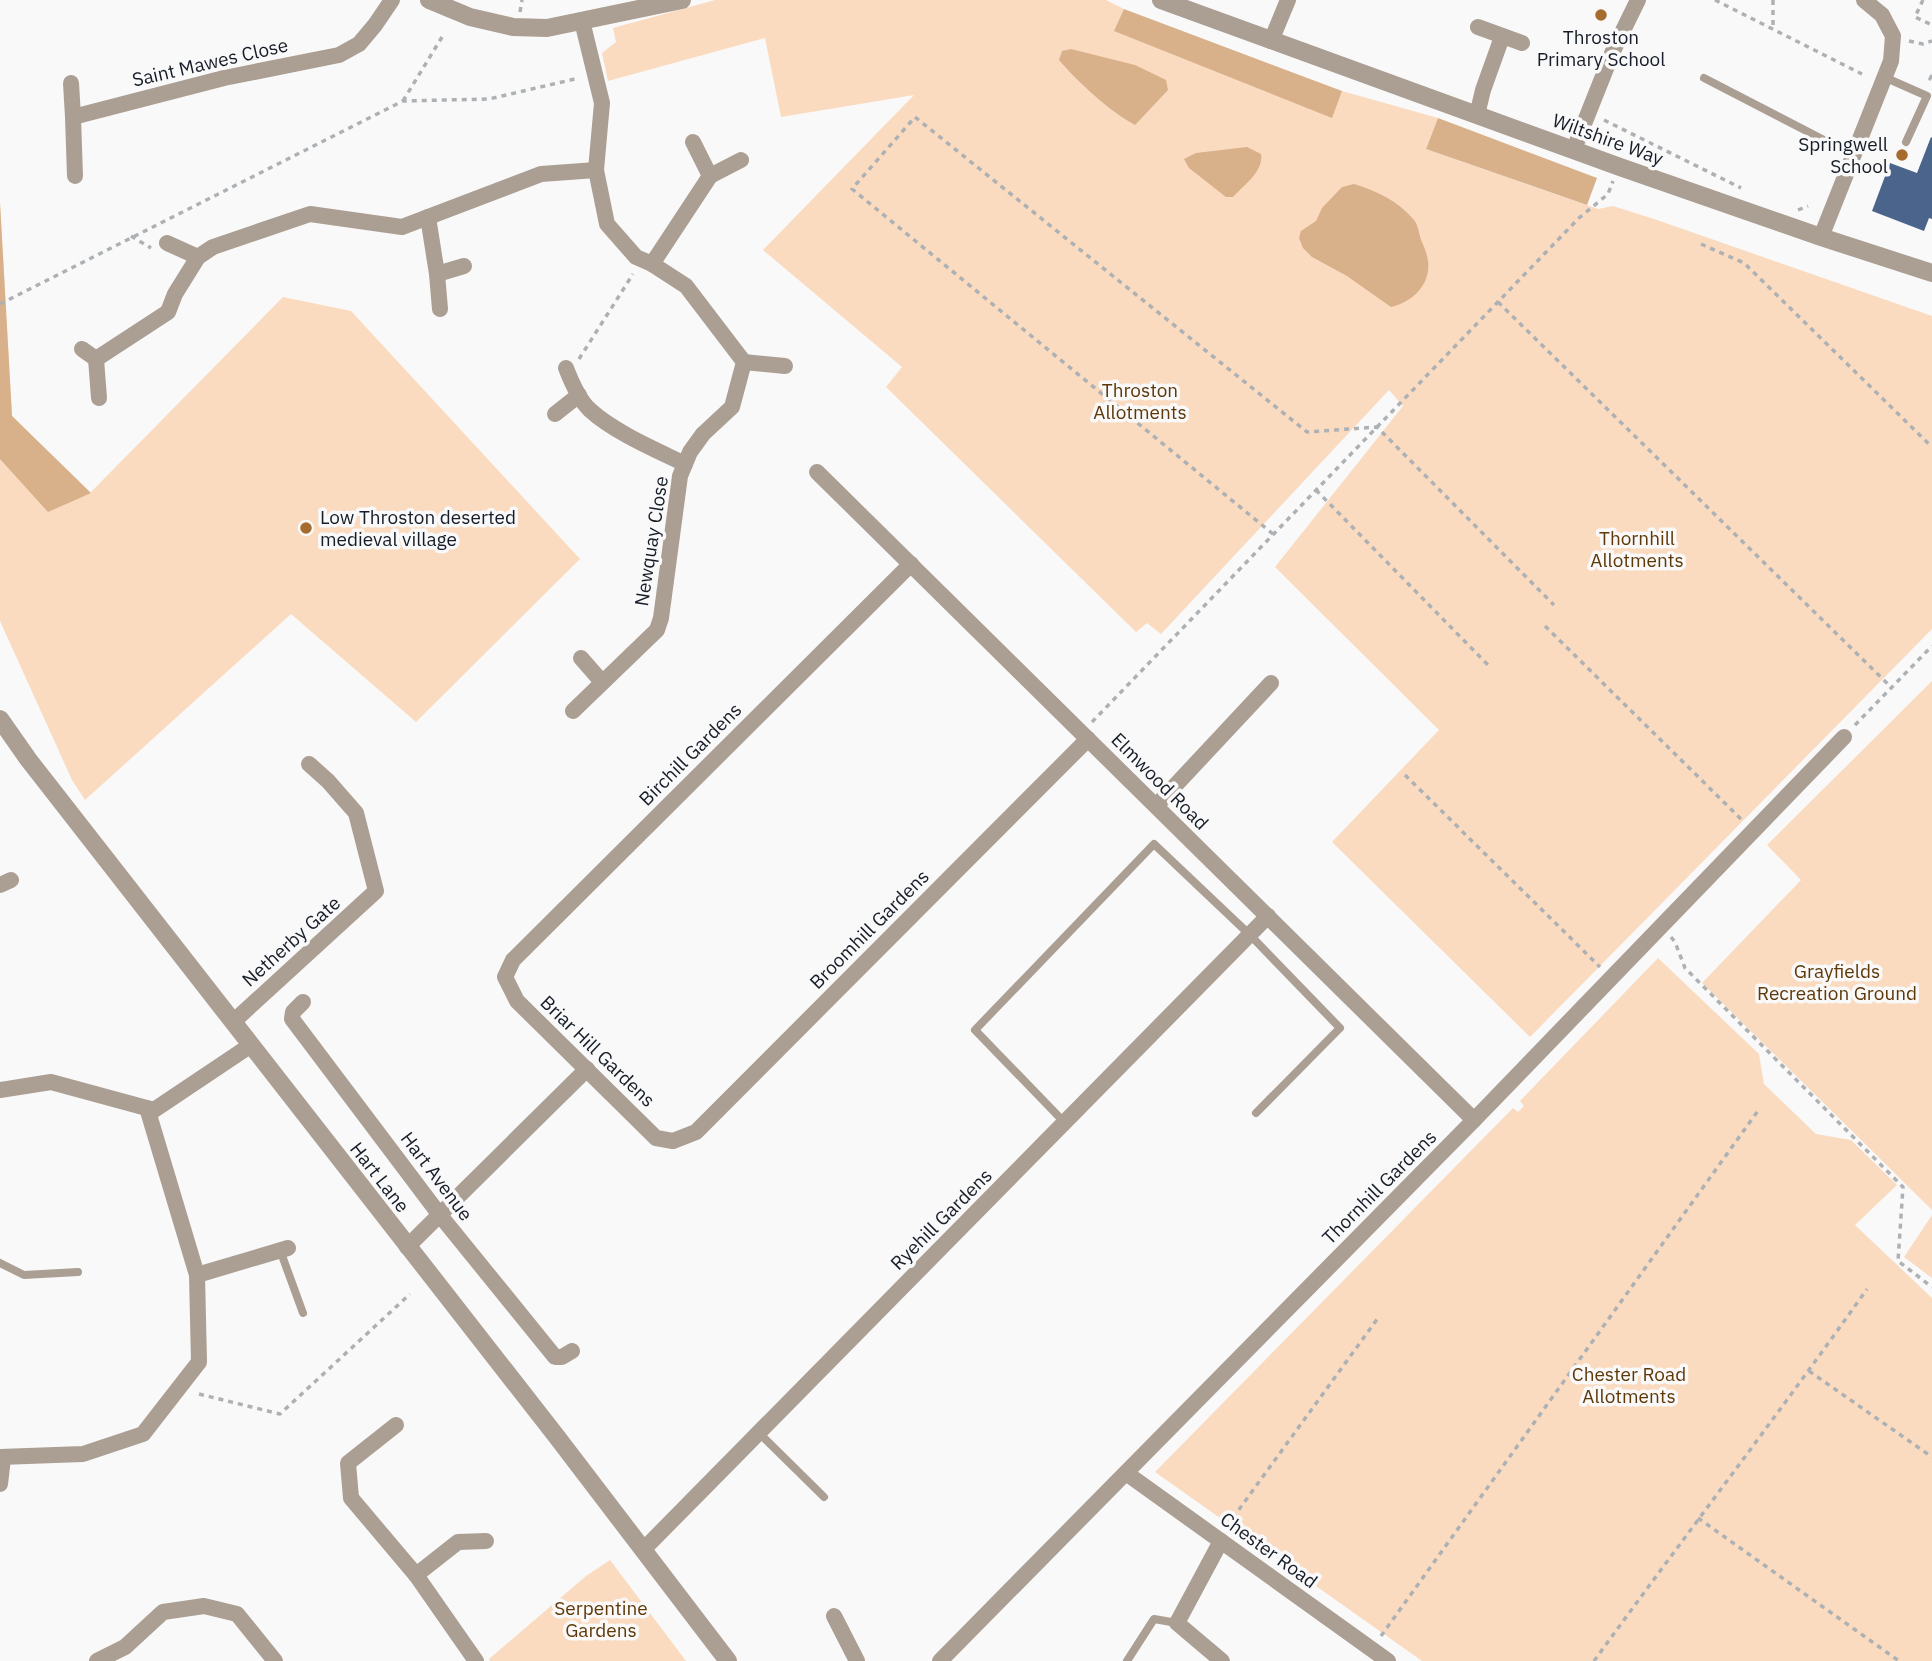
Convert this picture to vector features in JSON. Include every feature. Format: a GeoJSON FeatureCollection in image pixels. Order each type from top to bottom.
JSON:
{"type":"FeatureCollection","features":[{"type":"Feature","properties":{"kind":"street","name":"Saint Mawes Close"},"geometry":{"type":"LineString","coordinates":[[73,117],[224,78],[339,55],[359,44],[392,0]]}},
{"type":"Feature","properties":{"kind":"street"},"geometry":{"type":"LineString","coordinates":[[429,0],[470,17],[513,27],[547,28],[674,1]]}},
{"type":"Feature","properties":{"kind":"street","name":"Wiltshire Way"},"geometry":{"type":"LineString","coordinates":[[1161,0],[1620,167],[1932,273]]}},
{"type":"Feature","properties":{"kind":"street"},"geometry":{"type":"LineString","coordinates":[[1271,41],[1288,0]]}},
{"type":"Feature","properties":{"kind":"street"},"geometry":{"type":"LineString","coordinates":[[1574,149],[1613,51],[1638,0]]}},
{"type":"Feature","properties":{"kind":"street"},"geometry":{"type":"LineString","coordinates":[[1821,237],[1891,61],[1894,36],[1882,15],[1864,0]]}},
{"type":"Feature","properties":{"kind":"street"},"geometry":{"type":"LineString","coordinates":[[582,22],[602,103],[596,170],[607,224],[636,257],[686,286],[744,362],[785,366]]}},
{"type":"Feature","properties":{"kind":"street"},"geometry":{"type":"LineString","coordinates":[[1478,27],[1522,43]]}},
{"type":"Feature","properties":{"kind":"street"},"geometry":{"type":"LineString","coordinates":[[1477,115],[1502,37]]}},
{"type":"Feature","properties":{"kind":"street"},"geometry":{"type":"LineString","coordinates":[[71,82],[75,176]]}},
{"type":"Feature","properties":{"kind":"street"},"geometry":{"type":"LineString","coordinates":[[693,142],[710,176]]}},
{"type":"Feature","properties":{"kind":"street"},"geometry":{"type":"LineString","coordinates":[[647,262],[710,176],[741,160]]}},
{"type":"Feature","properties":{"kind":"street"},"geometry":{"type":"LineString","coordinates":[[96,359],[168,312],[175,294],[198,257],[213,247],[310,214],[402,227],[541,174],[596,170]]}},
{"type":"Feature","properties":{"kind":"street"},"geometry":{"type":"LineString","coordinates":[[428,217],[440,309]]}},
{"type":"Feature","properties":{"kind":"street"},"geometry":{"type":"LineString","coordinates":[[167,243],[198,257]]}},
{"type":"Feature","properties":{"kind":"street"},"geometry":{"type":"LineString","coordinates":[[437,274],[464,266]]}},
{"type":"Feature","properties":{"kind":"street"},"geometry":{"type":"LineString","coordinates":[[82,349],[96,359]]}},
{"type":"Feature","properties":{"kind":"street"},"geometry":{"type":"LineString","coordinates":[[96,359],[99,398]]}},
{"type":"Feature","properties":{"kind":"street","name":"Newquay Close"},"geometry":{"type":"LineString","coordinates":[[573,711],[657,630],[661,618],[680,476],[690,452],[703,434],[732,407],[744,362]]}},
{"type":"Feature","properties":{"kind":"street"},"geometry":{"type":"LineString","coordinates":[[567,371],[588,409],[606,422],[685,464]]}},
{"type":"Feature","properties":{"kind":"street"},"geometry":{"type":"LineString","coordinates":[[555,414],[579,395]]}},
{"type":"Feature","properties":{"kind":"street","name":"Elmwood Road"},"geometry":{"type":"LineString","coordinates":[[817,472],[1474,1120]]}},
{"type":"Feature","properties":{"kind":"street","name":"Birchill Gardens"},"geometry":{"type":"LineString","coordinates":[[505,977],[513,960],[911,564]]}},
{"type":"Feature","properties":{"kind":"street"},"geometry":{"type":"LineString","coordinates":[[581,659],[602,682]]}},
{"type":"Feature","properties":{"kind":"street"},"geometry":{"type":"LineString","coordinates":[[1156,806],[1271,683]]}},
{"type":"Feature","properties":{"kind":"street","name":"Hart Lane"},"geometry":{"type":"LineString","coordinates":[[0,719],[28,759],[557,1437],[728,1661]]}},
{"type":"Feature","properties":{"kind":"street","name":"Broomhill Gardens"},"geometry":{"type":"LineString","coordinates":[[673,1141],[696,1132],[1085,736]]}},
{"type":"Feature","properties":{"kind":"street","name":"Thornhill Gardens"},"geometry":{"type":"LineString","coordinates":[[947,1659],[1844,737]]}},
{"type":"Feature","properties":{"kind":"street","name":"Netherby Gate"},"geometry":{"type":"LineString","coordinates":[[233,1022],[376,891],[356,813],[309,764]]}},
{"type":"Feature","properties":{"kind":"street","name":"Ryehill Gardens"},"geometry":{"type":"LineString","coordinates":[[643,1550],[1268,916]]}},
{"type":"Feature","properties":{"kind":"street","name":"Briar Hill Gardens"},"geometry":{"type":"LineString","coordinates":[[505,977],[517,1001],[656,1138],[673,1141]]}},
{"type":"Feature","properties":{"kind":"street","name":"Hart Avenue"},"geometry":{"type":"LineString","coordinates":[[303,1002],[293,1012],[292,1019],[439,1214],[555,1357],[562,1357],[572,1351]]}},
{"type":"Feature","properties":{"kind":"street"},"geometry":{"type":"LineString","coordinates":[[0,1090],[51,1082],[154,1110],[251,1045]]}},
{"type":"Feature","properties":{"kind":"street"},"geometry":{"type":"LineString","coordinates":[[407,1247],[587,1069]]}},
{"type":"Feature","properties":{"kind":"street"},"geometry":{"type":"LineString","coordinates":[[0,1484],[2,1458],[83,1454],[143,1434],[199,1362],[197,1275],[147,1108]]}},
{"type":"Feature","properties":{"kind":"street"},"geometry":{"type":"LineString","coordinates":[[197,1275],[284,1249]]}},
{"type":"Feature","properties":{"kind":"street"},"geometry":{"type":"LineString","coordinates":[[396,1425],[348,1463],[351,1498],[416,1575],[475,1661]]}},
{"type":"Feature","properties":{"kind":"street","name":"Chester Road"},"geometry":{"type":"LineString","coordinates":[[1126,1474],[1223,1534],[1388,1661]]}},
{"type":"Feature","properties":{"kind":"street"},"geometry":{"type":"LineString","coordinates":[[1222,1661],[1177,1623],[1223,1534]]}},
{"type":"Feature","properties":{"kind":"street"},"geometry":{"type":"LineString","coordinates":[[416,1575],[458,1542],[486,1541]]}},
{"type":"Feature","properties":{"kind":"street"},"geometry":{"type":"LineString","coordinates":[[97,1661],[125,1647],[163,1612],[204,1606],[237,1614],[275,1661]]}},
{"type":"Feature","properties":{"kind":"street"},"geometry":{"type":"LineString","coordinates":[[834,1616],[857,1661]]}},
{"type":"Feature","properties":{"kind":"lane"},"geometry":{"type":"LineString","coordinates":[[1704,78],[1853,155]]}},
{"type":"Feature","properties":{"kind":"lane"},"geometry":{"type":"LineString","coordinates":[[1884,78],[1929,96],[1906,142]]}},
{"type":"Feature","properties":{"kind":"lane"},"geometry":{"type":"LineString","coordinates":[[1065,1123],[975,1030],[1154,844],[1250,935],[1340,1028],[1256,1112]]}},
{"type":"Feature","properties":{"kind":"lane"},"geometry":{"type":"LineString","coordinates":[[284,1249],[303,1313]]}},
{"type":"Feature","properties":{"kind":"lane"},"geometry":{"type":"LineString","coordinates":[[0,1263],[24,1275],[78,1272]]}},
{"type":"Feature","properties":{"kind":"lane"},"geometry":{"type":"LineString","coordinates":[[759,1433],[824,1497]]}},
{"type":"Feature","properties":{"kind":"lane"},"geometry":{"type":"LineString","coordinates":[[1126,1661],[1154,1619],[1177,1623]]}},
{"type":"Feature","properties":{"kind":"path"},"geometry":{"type":"LineString","coordinates":[[1715,0],[1861,74]]}},
{"type":"Feature","properties":{"kind":"path"},"geometry":{"type":"LineString","coordinates":[[1773,0],[1773,29]]}},
{"type":"Feature","properties":{"kind":"path"},"geometry":{"type":"LineString","coordinates":[[1923,0],[1915,17],[1932,25]]}},
{"type":"Feature","properties":{"kind":"path"},"geometry":{"type":"LineString","coordinates":[[1894,36],[1923,44],[1932,41]]}},
{"type":"Feature","properties":{"kind":"path"},"geometry":{"type":"LineString","coordinates":[[403,100],[442,37]]}},
{"type":"Feature","properties":{"kind":"path"},"geometry":{"type":"LineString","coordinates":[[0,304],[403,100],[489,99],[595,74]]}},
{"type":"Feature","properties":{"kind":"path"},"geometry":{"type":"LineString","coordinates":[[1273,534],[852,189],[915,117],[1307,432],[1377,427],[1553,605]]}},
{"type":"Feature","properties":{"kind":"path"},"geometry":{"type":"LineString","coordinates":[[1608,121],[1742,189]]}},
{"type":"Feature","properties":{"kind":"path"},"geometry":{"type":"LineString","coordinates":[[1085,736],[1273,534],[1579,218],[1608,194],[1620,167]]}},
{"type":"Feature","properties":{"kind":"path"},"geometry":{"type":"LineString","coordinates":[[1791,213],[1808,206]]}},
{"type":"Feature","properties":{"kind":"path"},"geometry":{"type":"LineString","coordinates":[[1701,244],[1745,263],[1932,447]]}},
{"type":"Feature","properties":{"kind":"path"},"geometry":{"type":"LineString","coordinates":[[567,371],[647,262]]}},
{"type":"Feature","properties":{"kind":"path"},"geometry":{"type":"LineString","coordinates":[[1498,302],[1892,688]]}},
{"type":"Feature","properties":{"kind":"path"},"geometry":{"type":"LineString","coordinates":[[1316,490],[1491,668]]}},
{"type":"Feature","properties":{"kind":"path"},"geometry":{"type":"LineString","coordinates":[[1545,626],[1753,831]]}},
{"type":"Feature","properties":{"kind":"path"},"geometry":{"type":"LineString","coordinates":[[1844,737],[1932,646]]}},
{"type":"Feature","properties":{"kind":"path"},"geometry":{"type":"LineString","coordinates":[[1405,775],[1611,978]]}},
{"type":"Feature","properties":{"kind":"path"},"geometry":{"type":"LineString","coordinates":[[1662,926],[1675,942],[1685,968],[1903,1187],[1898,1261],[1932,1287]]}},
{"type":"Feature","properties":{"kind":"path"},"geometry":{"type":"LineString","coordinates":[[1380,1638],[1760,1108]]}},
{"type":"Feature","properties":{"kind":"path"},"geometry":{"type":"LineString","coordinates":[[1594,1661],[1867,1289]]}},
{"type":"Feature","properties":{"kind":"path"},"geometry":{"type":"LineString","coordinates":[[199,1394],[280,1414],[410,1294]]}},
{"type":"Feature","properties":{"kind":"path"},"geometry":{"type":"LineString","coordinates":[[1223,1534],[1378,1318]]}},
{"type":"Feature","properties":{"kind":"path"},"geometry":{"type":"LineString","coordinates":[[1809,1371],[1932,1457]]}},
{"type":"Feature","properties":{"kind":"path"},"geometry":{"type":"LineString","coordinates":[[1698,1518],[1899,1661]]}},
{"type":"Feature","properties":{"kind":"green space"},"geometry":{"type":"Polygon","coordinates":[[[715,0],[1106,0],[1124,9],[1115,31],[1331,117],[1342,91],[1438,118],[1426,149],[1598,209],[1613,206],[1657,220],[1932,316],[1932,629],[1530,1037],[1332,842],[1439,730],[1275,567],[1403,406],[1389,390],[1161,634],[1147,623],[1136,632],[886,387],[902,367],[763,250],[914,95],[781,117],[765,38],[608,81],[602,53],[616,42],[613,28],[715,0]]]}},
{"type":"Feature","properties":{"kind":"green space"},"geometry":{"type":"Polygon","coordinates":[[[0,203],[12,416],[90,493],[283,297],[351,311],[580,559],[416,722],[291,614],[85,800],[72,780],[0,621],[0,203]]]}},
{"type":"Feature","properties":{"kind":"green space","name":"Grayfields Recreation Ground"},"geometry":{"type":"Polygon","coordinates":[[[1932,681],[1932,1210],[1702,983],[1801,880],[1767,845],[1932,681]]]}},
{"type":"Feature","properties":{"kind":"green space","name":"Chester Road Allotments"},"geometry":{"type":"Polygon","coordinates":[[[1658,958],[1759,1054],[1764,1084],[1816,1134],[1851,1140],[1897,1185],[1855,1225],[1932,1298],[1932,1661],[1422,1661],[1155,1472],[1513,1108],[1518,1112],[1524,1106],[1520,1101],[1658,958]]]}},
{"type":"Feature","properties":{"kind":"green space"},"geometry":{"type":"Polygon","coordinates":[[[1932,1215],[1932,1278],[1904,1257],[1932,1215]]]}},
{"type":"Feature","properties":{"kind":"green space","name":"Serpentine Gardens"},"geometry":{"type":"Polygon","coordinates":[[[610,1560],[686,1661],[490,1661],[489,1659],[586,1576],[610,1560]]]}},
{"type":"Feature","properties":{"kind":"shaded area"},"geometry":{"type":"Polygon","coordinates":[[[1124,9],[1342,91],[1332,118],[1114,31],[1124,9]]]}},
{"type":"Feature","properties":{"kind":"shaded area"},"geometry":{"type":"Polygon","coordinates":[[[1071,49],[1135,65],[1166,80],[1168,90],[1135,125],[1094,96],[1059,60],[1062,51],[1071,49]]]}},
{"type":"Feature","properties":{"kind":"shaded area"},"geometry":{"type":"Polygon","coordinates":[[[1438,118],[1597,178],[1587,205],[1426,149],[1438,118]]]}},
{"type":"Feature","properties":{"kind":"shaded area"},"geometry":{"type":"Polygon","coordinates":[[[1247,147],[1261,154],[1261,160],[1252,177],[1233,197],[1226,197],[1189,168],[1184,159],[1196,153],[1247,147]]]}},
{"type":"Feature","properties":{"kind":"shaded area"},"geometry":{"type":"Polygon","coordinates":[[[1354,184],[1394,202],[1408,213],[1417,227],[1428,258],[1427,277],[1419,291],[1399,305],[1391,307],[1347,276],[1312,257],[1303,248],[1299,238],[1301,231],[1316,221],[1322,208],[1342,187],[1354,184]]]}},
{"type":"Feature","properties":{"kind":"shaded area"},"geometry":{"type":"Polygon","coordinates":[[[0,203],[12,416],[91,493],[48,512],[0,459],[0,203]]]}},
{"type":"Feature","properties":{"kind":"building"},"geometry":{"type":"Polygon","coordinates":[[[1931,137],[1932,219],[1929,218],[1924,231],[1872,211],[1890,163],[1917,173],[1931,137]]]}},
{"type":"Feature","properties":{"kind":"place","name":"Throston Primary School"},"geometry":{"type":"Point","coordinates":[1601,15]}},
{"type":"Feature","properties":{"kind":"place","name":"Springwell School"},"geometry":{"type":"Point","coordinates":[1902,155]}},
{"type":"Feature","properties":{"kind":"place","name":"Low Throston deserted medieval village"},"geometry":{"type":"Point","coordinates":[306,528]}},
{"type":"Feature","properties":{"kind":"park label","name":"Throston Allotments"},"geometry":{"type":"Point","coordinates":[1140,401]}},
{"type":"Feature","properties":{"kind":"park label","name":"Thornhill Allotments"},"geometry":{"type":"Point","coordinates":[1637,549]}}]}
